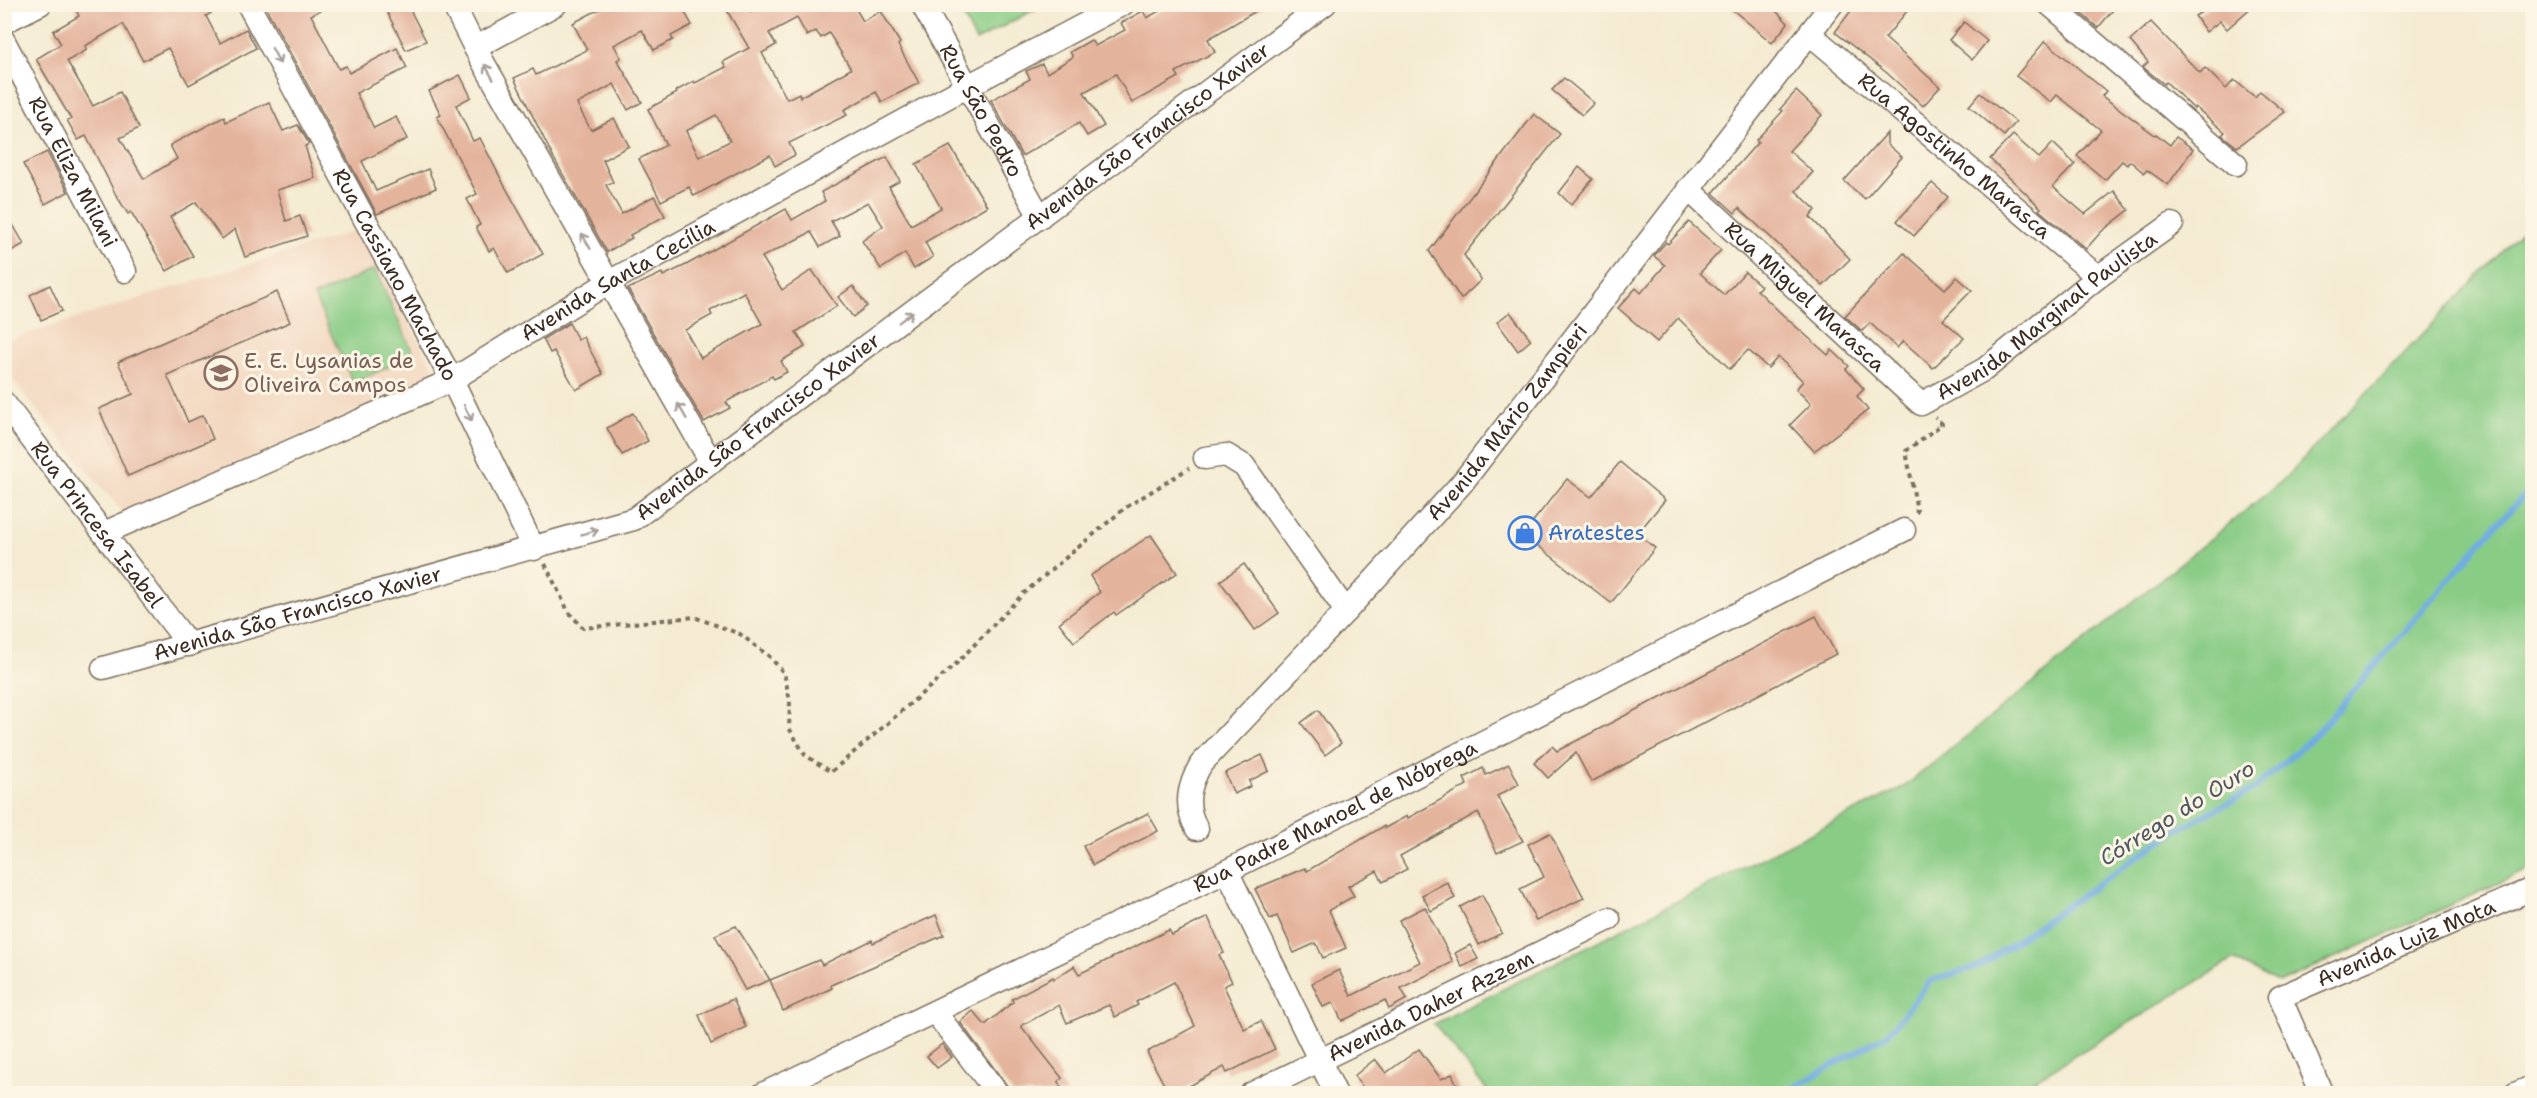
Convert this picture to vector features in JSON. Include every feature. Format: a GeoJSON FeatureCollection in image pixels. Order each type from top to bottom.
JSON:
{"type":"FeatureCollection","features":[{"type":"Feature","properties":{"kind":"street"},"geometry":{"type":"LineString","coordinates":[[4,22],[40,4]]}},
{"type":"Feature","properties":{"kind":"street","name":"Rua Cassiano Machado"},"geometry":{"type":"LineString","coordinates":[[248,4],[452,381],[534,549]]}},
{"type":"Feature","properties":{"kind":"street"},"geometry":{"type":"LineString","coordinates":[[453,4],[475,48],[711,462]]}},
{"type":"Feature","properties":{"kind":"street"},"geometry":{"type":"LineString","coordinates":[[475,48],[556,4]]}},
{"type":"Feature","properties":{"kind":"street","name":"Rua São Pedro"},"geometry":{"type":"LineString","coordinates":[[922,4],[1040,218]]}},
{"type":"Feature","properties":{"kind":"street","name":"Avenida Santa Cecília"},"geometry":{"type":"LineString","coordinates":[[104,533],[452,381],[609,282],[1123,4]]}},
{"type":"Feature","properties":{"kind":"street","name":"Avenida Mário Zampieri"},"geometry":{"type":"LineString","coordinates":[[1197,829],[1188,809],[1188,797],[1201,764],[1346,611],[1462,483],[1832,4]]}},
{"type":"Feature","properties":{"kind":"street"},"geometry":{"type":"LineString","coordinates":[[2049,4],[2236,164]]}},
{"type":"Feature","properties":{"kind":"street","name":"Avenida São Francisco Xavier"},"geometry":{"type":"LineString","coordinates":[[103,668],[534,549],[634,519],[1040,218],[1318,7]]}},
{"type":"Feature","properties":{"kind":"street","name":"Rua Agostinho Marasca"},"geometry":{"type":"LineString","coordinates":[[1810,34],[2098,277]]}},
{"type":"Feature","properties":{"kind":"street","name":"Rua Eliza Milani"},"geometry":{"type":"LineString","coordinates":[[4,41],[125,272]]}},
{"type":"Feature","properties":{"kind":"street","name":"Rua Miguel Marasca"},"geometry":{"type":"LineString","coordinates":[[1688,189],[1921,404]]}},
{"type":"Feature","properties":{"kind":"street","name":"Avenida Marginal Paulista"},"geometry":{"type":"LineString","coordinates":[[1921,404],[1985,369],[2098,277],[2172,224]]}},
{"type":"Feature","properties":{"kind":"street","name":"Rua Princesa Isabel"},"geometry":{"type":"LineString","coordinates":[[4,403],[189,645]]}},
{"type":"Feature","properties":{"kind":"street"},"geometry":{"type":"LineString","coordinates":[[1205,458],[1226,455],[1244,466],[1346,611]]}},
{"type":"Feature","properties":{"kind":"street","name":"Rua Padre Manoel de Nóbrega"},"geometry":{"type":"LineString","coordinates":[[763,1094],[1227,871],[1904,530]]}},
{"type":"Feature","properties":{"kind":"street"},"geometry":{"type":"LineString","coordinates":[[1227,871],[1336,1094]]}},
{"type":"Feature","properties":{"kind":"street","name":"Avenida Luiz Mota"},"geometry":{"type":"LineString","coordinates":[[2322,1094],[2280,997],[2532,889]]}},
{"type":"Feature","properties":{"kind":"street","name":"Avenida Daher Azzem"},"geometry":{"type":"LineString","coordinates":[[1251,1094],[1609,919]]}},
{"type":"Feature","properties":{"kind":"street"},"geometry":{"type":"LineString","coordinates":[[935,1012],[998,1094]]}},
{"type":"Feature","properties":{"kind":"street"},"geometry":{"type":"LineString","coordinates":[[2516,1094],[2532,1087]]}},
{"type":"Feature","properties":{"kind":"path"},"geometry":{"type":"LineString","coordinates":[[1904,530],[1917,511],[1906,451],[1942,424],[1921,404]]}},
{"type":"Feature","properties":{"kind":"path"},"geometry":{"type":"LineString","coordinates":[[534,549],[551,571],[568,611],[584,628],[694,617],[740,634],[770,657],[784,673],[790,700],[789,728],[805,755],[831,772],[955,665],[1024,593],[1108,522],[1125,508],[1205,458]]}},
{"type":"Feature","properties":{"kind":"shaded area","name":"E. E. Lysanias de Oliveira Campos"},"geometry":{"type":"Polygon","coordinates":[[[358,230],[437,374],[125,515],[5,372],[4,341],[358,230]]]}},
{"type":"Feature","properties":{"kind":"green space"},"geometry":{"type":"Polygon","coordinates":[[[957,5],[1043,5],[976,41],[957,5]]]}},
{"type":"Feature","properties":{"kind":"green space"},"geometry":{"type":"Polygon","coordinates":[[[2532,220],[2532,868],[2279,983],[2233,960],[2013,1093],[1489,1093],[1434,1024],[1905,786],[2282,481],[2532,220]]]}},
{"type":"Feature","properties":{"kind":"green space"},"geometry":{"type":"Polygon","coordinates":[[[375,269],[414,355],[353,383],[314,296],[375,269]]]}},
{"type":"Feature","properties":{"kind":"building"},"geometry":{"type":"Polygon","coordinates":[[[73,4],[226,4],[206,16],[220,43],[246,29],[256,48],[189,85],[168,48],[143,61],[123,24],[85,46],[87,50],[67,61],[93,106],[120,92],[139,128],[120,138],[144,179],[177,159],[170,145],[224,117],[226,122],[269,102],[283,131],[298,125],[309,144],[305,146],[315,178],[277,190],[286,221],[300,216],[307,236],[245,257],[235,229],[222,239],[196,202],[170,217],[193,256],[167,271],[131,212],[128,214],[116,195],[86,136],[78,140],[67,120],[71,119],[36,59],[61,44],[53,31],[79,16],[73,4]]]}},
{"type":"Feature","properties":{"kind":"building"},"geometry":{"type":"Polygon","coordinates":[[[264,4],[332,4],[311,15],[339,69],[346,66],[349,73],[397,48],[407,68],[356,93],[374,128],[396,117],[407,139],[362,161],[376,191],[428,169],[436,188],[377,214],[264,4]]]}},
{"type":"Feature","properties":{"kind":"building"},"geometry":{"type":"Polygon","coordinates":[[[383,4],[407,4],[426,41],[406,50],[383,4]]]}},
{"type":"Feature","properties":{"kind":"building"},"geometry":{"type":"Polygon","coordinates":[[[609,4],[680,4],[692,25],[671,36],[673,40],[654,50],[642,30],[614,45],[621,58],[617,60],[642,102],[628,110],[614,84],[577,104],[591,130],[614,118],[629,146],[603,160],[613,182],[606,185],[622,214],[654,196],[665,216],[630,235],[632,238],[607,252],[552,155],[514,78],[533,69],[536,75],[587,50],[573,23],[609,4]]]}},
{"type":"Feature","properties":{"kind":"building"},"geometry":{"type":"Polygon","coordinates":[[[723,4],[746,4],[750,12],[765,4],[853,4],[863,21],[881,11],[900,43],[898,45],[919,83],[882,102],[876,92],[844,110],[847,115],[789,143],[795,155],[775,166],[770,155],[694,196],[689,187],[661,201],[639,159],[666,145],[648,109],[694,81],[695,83],[726,67],[723,62],[749,48],[723,4]],[[797,18],[769,33],[776,45],[762,53],[787,99],[799,93],[800,97],[851,69],[829,33],[821,38],[816,31],[807,36],[797,18]],[[716,115],[686,131],[699,157],[730,141],[716,115]]]}},
{"type":"Feature","properties":{"kind":"building"},"geometry":{"type":"Polygon","coordinates":[[[1171,4],[1268,4],[1208,39],[1215,52],[1176,72],[1179,77],[1132,103],[1116,74],[1084,92],[1104,126],[1087,136],[1079,123],[1022,156],[991,100],[1030,79],[1026,71],[1042,64],[1047,73],[1073,57],[1070,52],[1091,40],[1095,46],[1125,30],[1121,23],[1143,11],[1147,18],[1171,4]]]}},
{"type":"Feature","properties":{"kind":"building"},"geometry":{"type":"Polygon","coordinates":[[[1726,4],[1769,4],[1788,23],[1772,43],[1726,4]]]}},
{"type":"Feature","properties":{"kind":"building"},"geometry":{"type":"Polygon","coordinates":[[[1856,4],[1913,4],[1885,38],[1940,87],[1923,106],[1887,73],[1835,32],[1856,4]]]}},
{"type":"Feature","properties":{"kind":"building"},"geometry":{"type":"Polygon","coordinates":[[[2070,4],[2118,4],[2098,28],[2070,4]]]}},
{"type":"Feature","properties":{"kind":"building"},"geometry":{"type":"Polygon","coordinates":[[[2204,4],[2255,4],[2227,29],[2220,21],[2206,32],[2195,16],[2208,8],[2204,4]]]}},
{"type":"Feature","properties":{"kind":"building"},"geometry":{"type":"Polygon","coordinates":[[[1964,22],[1987,41],[1972,60],[1949,40],[1964,22]]]}},
{"type":"Feature","properties":{"kind":"building"},"geometry":{"type":"Polygon","coordinates":[[[2151,22],[2200,73],[2205,68],[2226,89],[2234,80],[2255,97],[2260,91],[2285,112],[2237,147],[2222,135],[2225,132],[2195,107],[2194,109],[2166,82],[2164,84],[2143,67],[2148,62],[2130,41],[2151,22]]]}},
{"type":"Feature","properties":{"kind":"building"},"geometry":{"type":"Polygon","coordinates":[[[2045,41],[2106,91],[2102,96],[2155,135],[2170,145],[2176,137],[2193,149],[2168,185],[2147,170],[2144,173],[2130,161],[2127,165],[2122,161],[2105,180],[2077,156],[2101,130],[2057,95],[2051,102],[2016,76],[2045,41]]]}},
{"type":"Feature","properties":{"kind":"building"},"geometry":{"type":"Polygon","coordinates":[[[460,75],[471,97],[456,105],[473,141],[480,138],[543,254],[508,273],[494,248],[489,251],[476,227],[480,225],[467,199],[477,194],[437,117],[441,115],[429,91],[460,75]]]}},
{"type":"Feature","properties":{"kind":"building"},"geometry":{"type":"Polygon","coordinates":[[[1564,78],[1594,103],[1582,115],[1552,90],[1564,78]]]}},
{"type":"Feature","properties":{"kind":"building"},"geometry":{"type":"Polygon","coordinates":[[[1796,91],[1822,115],[1789,151],[1813,172],[1796,191],[1816,210],[1810,217],[1850,259],[1823,286],[1739,208],[1735,213],[1713,193],[1758,142],[1756,140],[1783,111],[1780,109],[1796,91]]]}},
{"type":"Feature","properties":{"kind":"building"},"geometry":{"type":"Polygon","coordinates":[[[1980,93],[2016,122],[2004,136],[1969,106],[1980,93]]]}},
{"type":"Feature","properties":{"kind":"building"},"geometry":{"type":"Polygon","coordinates":[[[1534,114],[1560,134],[1464,255],[1481,280],[1461,299],[1429,251],[1534,114]]]}},
{"type":"Feature","properties":{"kind":"building"},"geometry":{"type":"Polygon","coordinates":[[[1887,133],[1887,144],[1902,157],[1865,199],[1844,181],[1887,133]]]}},
{"type":"Feature","properties":{"kind":"building"},"geometry":{"type":"Polygon","coordinates":[[[2013,135],[2039,158],[2053,143],[2075,164],[2053,187],[2085,214],[2114,191],[2129,210],[2101,232],[2086,249],[2039,210],[2041,208],[1990,159],[2013,135]]]}},
{"type":"Feature","properties":{"kind":"building"},"geometry":{"type":"Polygon","coordinates":[[[950,146],[987,206],[925,242],[933,257],[914,269],[905,253],[881,269],[862,241],[883,226],[868,202],[831,221],[840,236],[820,247],[811,232],[762,257],[782,290],[812,270],[837,306],[796,332],[805,347],[781,361],[787,372],[774,379],[772,376],[726,402],[730,408],[704,422],[628,289],[686,265],[786,209],[792,220],[825,201],[821,192],[887,157],[900,181],[889,187],[911,225],[941,208],[916,164],[950,146]],[[744,292],[710,311],[712,315],[685,330],[701,358],[762,324],[744,292]]]}},
{"type":"Feature","properties":{"kind":"building"},"geometry":{"type":"Polygon","coordinates":[[[47,152],[68,192],[45,204],[23,164],[47,152]]]}},
{"type":"Feature","properties":{"kind":"building"},"geometry":{"type":"Polygon","coordinates":[[[1579,167],[1593,179],[1571,205],[1559,193],[1579,167]]]}},
{"type":"Feature","properties":{"kind":"building"},"geometry":{"type":"Polygon","coordinates":[[[1932,183],[1948,197],[1914,236],[1897,221],[1932,183]]]}},
{"type":"Feature","properties":{"kind":"building"},"geometry":{"type":"Polygon","coordinates":[[[4,209],[24,244],[4,255],[4,209]]]}},
{"type":"Feature","properties":{"kind":"building"},"geometry":{"type":"Polygon","coordinates":[[[1689,222],[1721,250],[1700,273],[1724,295],[1745,272],[1761,286],[1757,290],[1784,316],[1828,355],[1832,350],[1849,366],[1846,369],[1864,389],[1857,396],[1868,410],[1814,451],[1790,425],[1811,404],[1796,389],[1803,381],[1778,357],[1768,368],[1748,350],[1730,369],[1678,318],[1657,342],[1618,308],[1636,288],[1641,293],[1665,265],[1654,256],[1689,222]]]}},
{"type":"Feature","properties":{"kind":"building"},"geometry":{"type":"Polygon","coordinates":[[[1904,253],[1945,289],[1957,277],[1972,290],[1943,320],[1964,338],[1933,368],[1903,341],[1897,348],[1870,323],[1862,331],[1845,316],[1904,253]]]}},
{"type":"Feature","properties":{"kind":"building"},"geometry":{"type":"Polygon","coordinates":[[[50,285],[62,311],[41,320],[30,295],[50,285]]]}},
{"type":"Feature","properties":{"kind":"building"},"geometry":{"type":"Polygon","coordinates":[[[853,286],[867,306],[853,317],[838,297],[853,286]]]}},
{"type":"Feature","properties":{"kind":"building"},"geometry":{"type":"Polygon","coordinates":[[[277,292],[290,322],[167,375],[188,422],[203,415],[213,439],[128,476],[99,409],[133,394],[118,362],[277,292]]]}},
{"type":"Feature","properties":{"kind":"building"},"geometry":{"type":"Polygon","coordinates":[[[1510,312],[1531,340],[1518,351],[1497,322],[1510,312]]]}},
{"type":"Feature","properties":{"kind":"building"},"geometry":{"type":"Polygon","coordinates":[[[569,323],[578,340],[583,337],[603,374],[576,390],[554,351],[550,353],[543,339],[569,323]]]}},
{"type":"Feature","properties":{"kind":"building"},"geometry":{"type":"Polygon","coordinates":[[[633,413],[648,441],[622,455],[607,428],[633,413]]]}},
{"type":"Feature","properties":{"kind":"building"},"geometry":{"type":"Polygon","coordinates":[[[1620,462],[1665,500],[1637,534],[1655,548],[1611,603],[1523,534],[1567,479],[1591,497],[1620,462]]]}},
{"type":"Feature","properties":{"kind":"building"},"geometry":{"type":"Polygon","coordinates":[[[1151,535],[1177,573],[1116,615],[1114,612],[1074,642],[1059,623],[1100,592],[1090,576],[1151,535]]]}},
{"type":"Feature","properties":{"kind":"building"},"geometry":{"type":"Polygon","coordinates":[[[1244,564],[1279,613],[1255,630],[1220,581],[1244,564]]]}},
{"type":"Feature","properties":{"kind":"building"},"geometry":{"type":"Polygon","coordinates":[[[1816,616],[1836,654],[1591,782],[1576,753],[1548,778],[1534,763],[1552,746],[1557,751],[1816,616]]]}},
{"type":"Feature","properties":{"kind":"building"},"geometry":{"type":"Polygon","coordinates":[[[1318,710],[1341,743],[1325,755],[1301,723],[1318,710]]]}},
{"type":"Feature","properties":{"kind":"building"},"geometry":{"type":"Polygon","coordinates":[[[1262,755],[1269,771],[1249,781],[1251,786],[1234,794],[1225,773],[1262,755]]]}},
{"type":"Feature","properties":{"kind":"building"},"geometry":{"type":"Polygon","coordinates":[[[1509,764],[1519,784],[1497,796],[1523,841],[1497,853],[1478,812],[1400,856],[1407,869],[1383,882],[1377,871],[1348,886],[1354,896],[1329,910],[1346,948],[1323,958],[1316,943],[1294,953],[1277,916],[1270,919],[1255,889],[1305,868],[1307,871],[1384,826],[1385,828],[1407,816],[1408,818],[1467,785],[1464,778],[1483,768],[1486,775],[1509,764]]]}},
{"type":"Feature","properties":{"kind":"building"},"geometry":{"type":"Polygon","coordinates":[[[1148,813],[1158,831],[1093,865],[1083,846],[1148,813]]]}},
{"type":"Feature","properties":{"kind":"building"},"geometry":{"type":"Polygon","coordinates":[[[1550,833],[1584,898],[1536,921],[1520,889],[1544,877],[1528,844],[1550,833]]]}},
{"type":"Feature","properties":{"kind":"building"},"geometry":{"type":"Polygon","coordinates":[[[1447,882],[1455,898],[1431,911],[1422,895],[1447,882]]]}},
{"type":"Feature","properties":{"kind":"building"},"geometry":{"type":"Polygon","coordinates":[[[1482,895],[1502,933],[1479,945],[1460,907],[1482,895]]]}},
{"type":"Feature","properties":{"kind":"building"},"geometry":{"type":"Polygon","coordinates":[[[1425,907],[1453,962],[1401,988],[1407,999],[1389,1009],[1385,1000],[1342,1021],[1333,1003],[1323,1007],[1312,983],[1339,970],[1351,996],[1420,962],[1399,920],[1425,907]]]}},
{"type":"Feature","properties":{"kind":"building"},"geometry":{"type":"Polygon","coordinates":[[[936,915],[944,935],[831,985],[832,988],[783,1011],[770,980],[819,960],[822,965],[872,940],[873,943],[936,915]]]}},
{"type":"Feature","properties":{"kind":"building"},"geometry":{"type":"Polygon","coordinates":[[[1208,917],[1224,953],[1219,955],[1232,982],[1224,986],[1244,1029],[1261,1021],[1275,1049],[1227,1073],[1224,1067],[1175,1094],[1169,1094],[1147,1052],[1195,1026],[1174,982],[1136,1002],[1138,1005],[1115,1017],[1109,1005],[1067,1023],[1059,1005],[1021,1026],[1062,1078],[1058,1082],[1067,1094],[1013,1094],[960,1022],[973,1011],[985,1025],[1013,1002],[1012,999],[1053,977],[1054,979],[1074,966],[1079,974],[1169,930],[1172,935],[1208,917]]]}},
{"type":"Feature","properties":{"kind":"building"},"geometry":{"type":"Polygon","coordinates":[[[736,926],[770,980],[745,990],[715,935],[736,926]]]}},
{"type":"Feature","properties":{"kind":"building"},"geometry":{"type":"Polygon","coordinates":[[[1470,945],[1478,959],[1462,967],[1455,953],[1470,945]]]}},
{"type":"Feature","properties":{"kind":"building"},"geometry":{"type":"Polygon","coordinates":[[[733,999],[746,1027],[711,1044],[699,1015],[733,999]]]}},
{"type":"Feature","properties":{"kind":"building"},"geometry":{"type":"Polygon","coordinates":[[[942,1044],[952,1057],[937,1068],[927,1056],[942,1044]]]}},
{"type":"Feature","properties":{"kind":"building"},"geometry":{"type":"Polygon","coordinates":[[[1419,1049],[1441,1079],[1452,1074],[1461,1094],[1368,1094],[1354,1076],[1375,1059],[1386,1073],[1419,1049]]]}},
{"type":"Feature","properties":{"kind":"waterway","name":"Córrego do Ouro"},"geometry":{"type":"LineString","coordinates":[[1782,1094],[1888,1034],[1930,981],[1980,966],[2175,831],[2254,789],[2316,734],[2489,533],[2532,487]]}},
{"type":"Feature","properties":{"kind":"place","name":"E. E. Lysanias de Oliveira Campos"},"geometry":{"type":"Point","coordinates":[221,373]}},
{"type":"Feature","properties":{"kind":"place","name":"Aratestes"},"geometry":{"type":"Point","coordinates":[1525,533]}}]}
